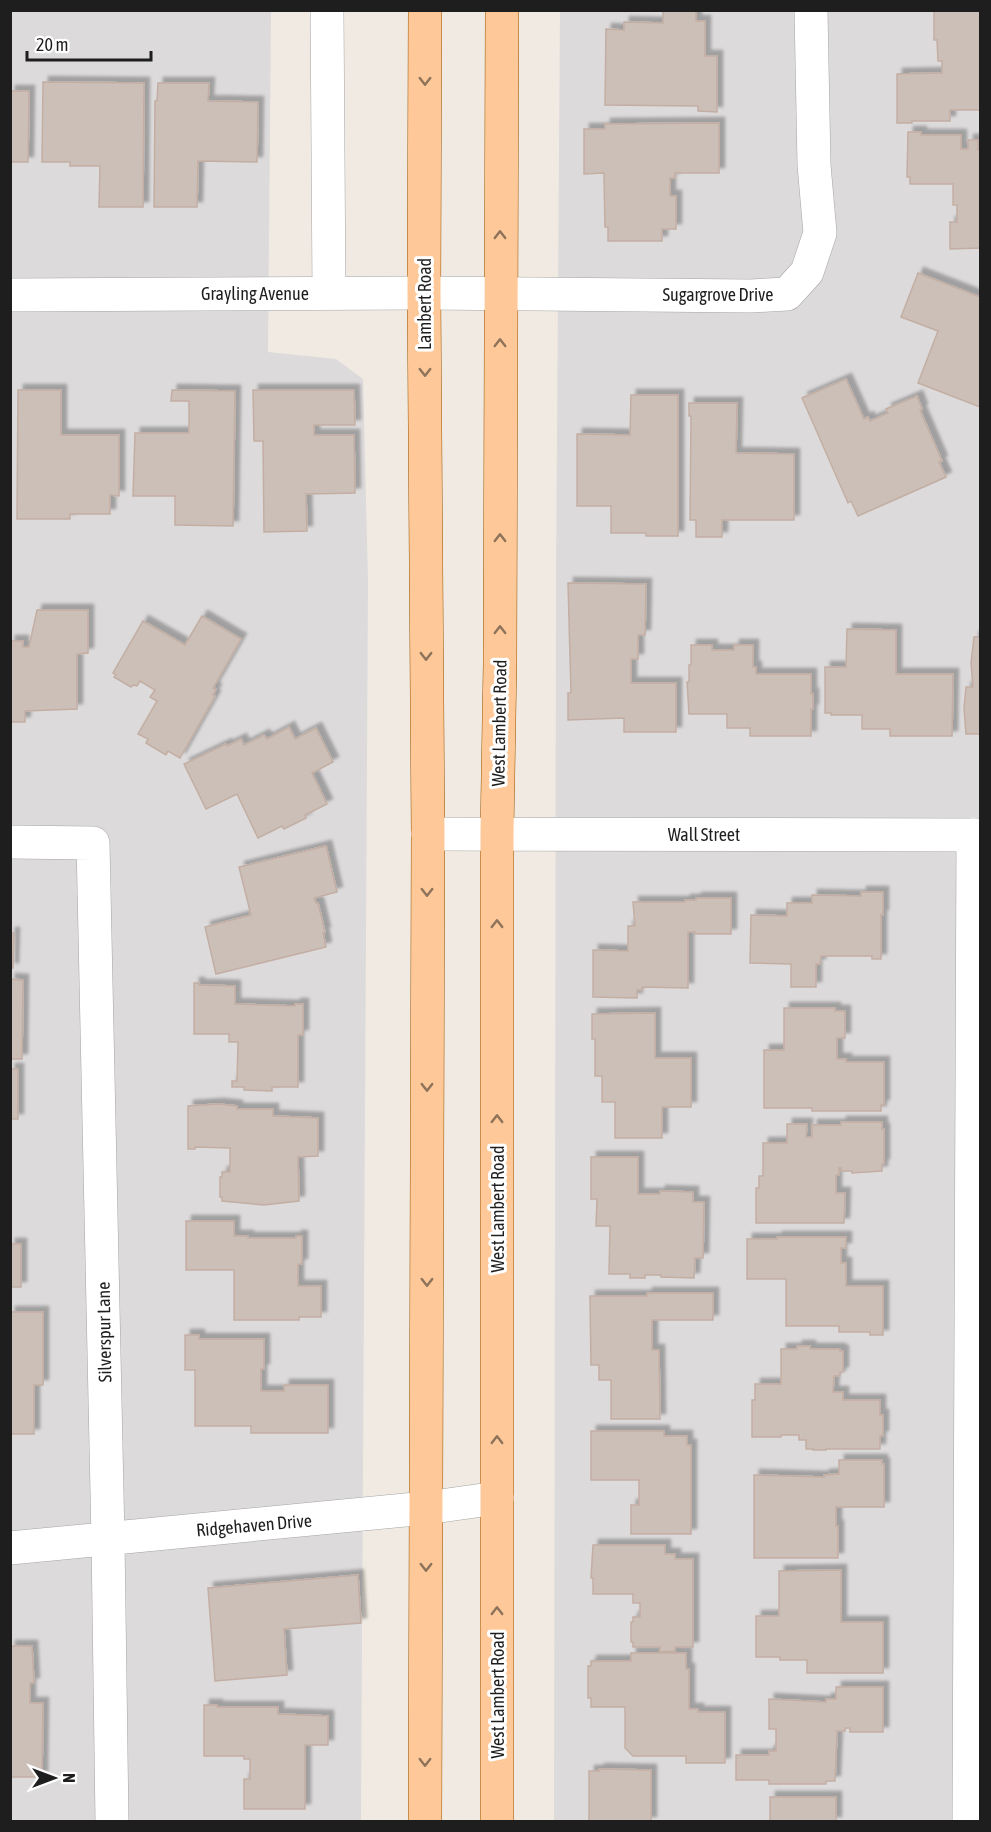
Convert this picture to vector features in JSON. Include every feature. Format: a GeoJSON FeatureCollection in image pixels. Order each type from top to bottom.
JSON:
{"type":"FeatureCollection","features":[{"type":"Feature","properties":{"kind":"main road","name":"Lambert Road"},"geometry":{"type":"LineString","coordinates":[[425,10],[424,293],[428,834]]}},
{"type":"Feature","properties":{"kind":"main road"},"geometry":{"type":"LineString","coordinates":[[500,294],[502,10]]}},
{"type":"Feature","properties":{"kind":"main road","name":"West Lambert Road"},"geometry":{"type":"LineString","coordinates":[[496,1821],[500,294]]}},
{"type":"Feature","properties":{"kind":"main road"},"geometry":{"type":"LineString","coordinates":[[425,1821],[428,834]]}},
{"type":"Feature","properties":{"kind":"street"},"geometry":{"type":"LineString","coordinates":[[327,10],[329,293]]}},
{"type":"Feature","properties":{"kind":"street","name":"Sugargrove Drive"},"geometry":{"type":"LineString","coordinates":[[500,294],[752,296],[787,294],[807,272],[820,233],[814,165],[811,10]]}},
{"type":"Feature","properties":{"kind":"street","name":"Grayling Avenue"},"geometry":{"type":"LineString","coordinates":[[10,295],[500,294]]}},
{"type":"Feature","properties":{"kind":"street","name":"Wall Street"},"geometry":{"type":"LineString","coordinates":[[428,834],[977,836]]}},
{"type":"Feature","properties":{"kind":"street"},"geometry":{"type":"LineString","coordinates":[[969,1821],[977,836]]}},
{"type":"Feature","properties":{"kind":"street","name":"Silverspur Lane"},"geometry":{"type":"LineString","coordinates":[[10,842],[93,843],[112,1821]]}},
{"type":"Feature","properties":{"kind":"street","name":"Ridgehaven Drive"},"geometry":{"type":"LineString","coordinates":[[10,1548],[426,1508],[497,1498]]}},
{"type":"Feature","properties":{"kind":"shaded area"},"geometry":{"type":"Polygon","coordinates":[[[11,11],[271,11],[268,352],[336,359],[363,379],[368,581],[361,1821],[11,1822],[11,11]]]}},
{"type":"Feature","properties":{"kind":"shaded area"},"geometry":{"type":"Polygon","coordinates":[[[560,11],[980,11],[980,1821],[554,1822],[556,576],[560,11]]]}},
{"type":"Feature","properties":{"kind":"building"},"geometry":{"type":"Polygon","coordinates":[[[663,10],[696,10],[696,21],[705,21],[705,56],[717,56],[717,112],[698,111],[698,106],[605,105],[606,29],[624,30],[624,22],[663,23],[663,10]]]}},
{"type":"Feature","properties":{"kind":"building"},"geometry":{"type":"Polygon","coordinates":[[[934,10],[980,10],[980,110],[950,110],[950,121],[897,123],[897,74],[942,73],[942,61],[938,61],[937,40],[934,40],[934,10]]]}},
{"type":"Feature","properties":{"kind":"building"},"geometry":{"type":"Polygon","coordinates":[[[43,82],[144,83],[143,207],[99,207],[100,166],[70,166],[70,162],[42,162],[43,82]]]}},
{"type":"Feature","properties":{"kind":"building"},"geometry":{"type":"Polygon","coordinates":[[[158,83],[209,83],[208,101],[258,102],[257,162],[198,161],[197,207],[154,207],[155,101],[157,101],[158,83]]]}},
{"type":"Feature","properties":{"kind":"building"},"geometry":{"type":"Polygon","coordinates":[[[10,91],[29,91],[28,162],[10,162],[10,91]]]}},
{"type":"Feature","properties":{"kind":"building"},"geometry":{"type":"Polygon","coordinates":[[[719,123],[719,173],[675,173],[675,178],[670,178],[670,196],[676,196],[676,229],[662,229],[662,241],[608,241],[608,227],[605,227],[604,173],[584,174],[584,129],[605,129],[605,124],[719,123]]]}},
{"type":"Feature","properties":{"kind":"building"},"geometry":{"type":"Polygon","coordinates":[[[908,132],[921,132],[921,135],[961,135],[961,149],[968,149],[968,140],[978,140],[978,150],[980,150],[980,248],[950,249],[950,222],[957,222],[957,205],[953,205],[953,184],[910,184],[910,177],[907,177],[908,132]]]}},
{"type":"Feature","properties":{"kind":"building"},"geometry":{"type":"Polygon","coordinates":[[[918,273],[980,297],[980,407],[918,383],[938,331],[901,317],[918,273]]]}},
{"type":"Feature","properties":{"kind":"building"},"geometry":{"type":"Polygon","coordinates":[[[846,379],[864,419],[868,417],[870,421],[888,413],[886,409],[917,396],[922,409],[920,410],[942,461],[939,462],[946,477],[858,516],[851,501],[848,503],[802,398],[846,379]]]}},
{"type":"Feature","properties":{"kind":"building"},"geometry":{"type":"Polygon","coordinates":[[[18,390],[61,390],[61,435],[119,435],[119,496],[110,495],[110,514],[70,514],[70,519],[17,519],[18,390]]]}},
{"type":"Feature","properties":{"kind":"building"},"geometry":{"type":"Polygon","coordinates":[[[172,390],[235,391],[233,526],[175,525],[175,496],[133,496],[135,433],[189,433],[189,401],[171,401],[172,390]]]}},
{"type":"Feature","properties":{"kind":"building"},"geometry":{"type":"Polygon","coordinates":[[[253,390],[354,390],[355,425],[314,425],[314,435],[354,435],[355,493],[306,494],[307,531],[264,532],[263,441],[254,441],[253,390]]]}},
{"type":"Feature","properties":{"kind":"building"},"geometry":{"type":"Polygon","coordinates":[[[631,395],[678,395],[678,536],[611,533],[611,506],[577,506],[577,434],[630,435],[631,395]]]}},
{"type":"Feature","properties":{"kind":"building"},"geometry":{"type":"Polygon","coordinates":[[[689,403],[737,403],[736,453],[794,454],[794,520],[722,520],[722,537],[696,537],[696,520],[690,520],[691,416],[689,416],[689,403]]]}},
{"type":"Feature","properties":{"kind":"building"},"geometry":{"type":"Polygon","coordinates":[[[568,583],[646,584],[645,635],[638,635],[638,659],[631,659],[631,683],[676,683],[676,732],[624,732],[624,718],[568,720],[568,693],[571,693],[568,583]]]}},
{"type":"Feature","properties":{"kind":"building"},"geometry":{"type":"Polygon","coordinates":[[[37,610],[88,610],[88,653],[77,654],[77,709],[25,711],[25,722],[10,722],[10,641],[23,641],[23,647],[29,647],[37,610]]]}},
{"type":"Feature","properties":{"kind":"building"},"geometry":{"type":"Polygon","coordinates":[[[202,616],[241,639],[213,688],[216,689],[213,695],[215,696],[180,758],[168,751],[166,755],[146,743],[148,739],[138,734],[157,701],[150,697],[155,690],[140,681],[137,686],[131,687],[114,677],[116,675],[113,673],[143,621],[185,645],[202,616]]]}},
{"type":"Feature","properties":{"kind":"building"},"geometry":{"type":"Polygon","coordinates":[[[847,629],[896,630],[896,674],[953,674],[952,736],[890,736],[890,729],[862,729],[862,715],[825,713],[825,667],[846,667],[847,629]]]}},
{"type":"Feature","properties":{"kind":"building"},"geometry":{"type":"Polygon","coordinates":[[[974,637],[980,637],[980,734],[966,734],[964,708],[966,687],[973,687],[971,663],[974,637]]]}},
{"type":"Feature","properties":{"kind":"building"},"geometry":{"type":"Polygon","coordinates":[[[691,645],[712,645],[712,650],[734,650],[734,645],[753,645],[753,667],[756,667],[756,674],[811,674],[813,709],[811,709],[811,736],[750,736],[750,728],[727,728],[727,714],[689,714],[687,682],[689,682],[689,665],[691,665],[691,645]]]}},
{"type":"Feature","properties":{"kind":"building"},"geometry":{"type":"Polygon","coordinates":[[[289,727],[295,739],[316,728],[333,762],[312,773],[327,804],[284,829],[282,826],[258,838],[237,794],[206,809],[184,764],[226,744],[227,746],[241,739],[244,745],[264,735],[267,739],[289,727]]]}},
{"type":"Feature","properties":{"kind":"building"},"geometry":{"type":"Polygon","coordinates":[[[326,846],[337,892],[314,898],[318,903],[326,947],[216,974],[205,927],[251,915],[239,867],[326,846]]]}},
{"type":"Feature","properties":{"kind":"building"},"geometry":{"type":"Polygon","coordinates":[[[861,892],[883,892],[881,959],[872,959],[872,956],[821,956],[820,964],[816,964],[816,987],[791,987],[791,964],[750,963],[751,915],[787,916],[787,903],[812,903],[812,895],[861,896],[861,892]]]}},
{"type":"Feature","properties":{"kind":"building"},"geometry":{"type":"Polygon","coordinates":[[[696,898],[731,898],[731,934],[688,932],[688,988],[642,987],[642,990],[637,990],[637,998],[593,997],[593,950],[628,951],[628,926],[635,926],[633,902],[685,902],[685,900],[696,900],[696,898]]]}},
{"type":"Feature","properties":{"kind":"building"},"geometry":{"type":"Polygon","coordinates":[[[10,933],[14,933],[13,968],[10,968],[10,933]]]}},
{"type":"Feature","properties":{"kind":"building"},"geometry":{"type":"Polygon","coordinates":[[[10,979],[23,980],[22,1059],[10,1059],[10,979]]]}},
{"type":"Feature","properties":{"kind":"building"},"geometry":{"type":"Polygon","coordinates":[[[194,983],[235,986],[235,1004],[295,1006],[295,1004],[303,1004],[303,1035],[298,1035],[298,1087],[272,1087],[272,1091],[232,1087],[232,1081],[237,1081],[238,1042],[229,1042],[229,1034],[194,1034],[194,983]]]}},
{"type":"Feature","properties":{"kind":"building"},"geometry":{"type":"Polygon","coordinates":[[[784,1008],[835,1008],[835,1011],[845,1011],[845,1038],[837,1038],[837,1059],[846,1059],[846,1062],[884,1062],[884,1105],[881,1105],[881,1111],[764,1108],[764,1050],[784,1050],[784,1008]]]}},
{"type":"Feature","properties":{"kind":"building"},"geometry":{"type":"Polygon","coordinates":[[[655,1013],[655,1058],[691,1058],[691,1107],[662,1107],[662,1138],[615,1138],[615,1102],[602,1102],[602,1076],[595,1076],[592,1014],[655,1013]]]}},
{"type":"Feature","properties":{"kind":"building"},"geometry":{"type":"Polygon","coordinates":[[[10,1069],[18,1069],[18,1119],[10,1119],[10,1069]]]}},
{"type":"Feature","properties":{"kind":"building"},"geometry":{"type":"Polygon","coordinates":[[[218,1104],[237,1106],[237,1109],[273,1109],[273,1116],[318,1118],[318,1156],[298,1157],[299,1201],[264,1205],[222,1201],[220,1177],[222,1177],[222,1172],[230,1172],[230,1148],[195,1147],[195,1149],[188,1149],[188,1106],[218,1104]]]}},
{"type":"Feature","properties":{"kind":"building"},"geometry":{"type":"Polygon","coordinates":[[[841,1122],[882,1122],[882,1129],[884,1129],[882,1171],[852,1173],[852,1171],[841,1171],[839,1168],[839,1175],[836,1175],[836,1193],[845,1193],[844,1223],[756,1223],[756,1188],[759,1188],[759,1176],[763,1176],[763,1143],[787,1143],[787,1124],[807,1124],[806,1137],[812,1137],[812,1125],[841,1125],[841,1122]]]}},
{"type":"Feature","properties":{"kind":"building"},"geometry":{"type":"Polygon","coordinates":[[[591,1157],[638,1157],[638,1194],[660,1194],[660,1191],[693,1192],[693,1202],[704,1202],[703,1258],[695,1258],[694,1278],[645,1275],[645,1278],[630,1278],[630,1274],[609,1274],[610,1226],[596,1226],[597,1199],[591,1199],[591,1157]]]}},
{"type":"Feature","properties":{"kind":"building"},"geometry":{"type":"Polygon","coordinates":[[[186,1221],[234,1221],[234,1236],[248,1236],[248,1238],[302,1236],[302,1264],[298,1264],[298,1286],[321,1286],[321,1317],[299,1317],[299,1320],[234,1320],[234,1270],[186,1270],[186,1221]]]}},
{"type":"Feature","properties":{"kind":"building"},"geometry":{"type":"Polygon","coordinates":[[[777,1237],[846,1237],[846,1248],[841,1248],[841,1263],[846,1263],[846,1286],[883,1286],[883,1335],[870,1335],[870,1332],[839,1332],[839,1326],[786,1326],[786,1279],[747,1279],[747,1239],[777,1239],[777,1237]]]}},
{"type":"Feature","properties":{"kind":"building"},"geometry":{"type":"Polygon","coordinates":[[[10,1244],[21,1244],[21,1287],[10,1287],[10,1244]]]}},
{"type":"Feature","properties":{"kind":"building"},"geometry":{"type":"Polygon","coordinates":[[[647,1293],[713,1293],[713,1320],[652,1320],[652,1350],[659,1350],[660,1419],[611,1419],[611,1380],[599,1380],[599,1365],[591,1365],[590,1296],[647,1296],[647,1293]]]}},
{"type":"Feature","properties":{"kind":"building"},"geometry":{"type":"Polygon","coordinates":[[[10,1312],[43,1312],[43,1385],[34,1385],[34,1434],[10,1434],[10,1312]]]}},
{"type":"Feature","properties":{"kind":"building"},"geometry":{"type":"Polygon","coordinates":[[[185,1335],[199,1335],[199,1339],[264,1339],[261,1391],[284,1391],[284,1385],[328,1385],[328,1433],[251,1433],[251,1426],[195,1426],[195,1370],[185,1370],[185,1335]]]}},
{"type":"Feature","properties":{"kind":"building"},"geometry":{"type":"Polygon","coordinates":[[[797,1346],[843,1351],[843,1372],[840,1372],[840,1376],[834,1376],[833,1392],[843,1392],[843,1400],[880,1400],[883,1436],[880,1436],[880,1449],[813,1450],[806,1449],[806,1440],[799,1440],[799,1435],[752,1437],[752,1400],[755,1400],[755,1384],[781,1384],[781,1349],[797,1349],[797,1346]]]}},
{"type":"Feature","properties":{"kind":"building"},"geometry":{"type":"Polygon","coordinates":[[[591,1431],[664,1431],[664,1436],[687,1436],[687,1445],[691,1445],[691,1534],[631,1534],[631,1505],[639,1505],[639,1480],[591,1480],[591,1431]]]}},
{"type":"Feature","properties":{"kind":"building"},"geometry":{"type":"Polygon","coordinates":[[[839,1460],[882,1460],[884,1464],[884,1507],[836,1507],[838,1558],[754,1558],[754,1475],[824,1477],[824,1475],[839,1474],[839,1460]]]}},
{"type":"Feature","properties":{"kind":"building"},"geometry":{"type":"Polygon","coordinates":[[[593,1545],[665,1545],[665,1554],[675,1554],[675,1559],[693,1559],[693,1647],[675,1647],[675,1651],[660,1652],[660,1647],[633,1647],[631,1622],[633,1622],[633,1617],[640,1617],[640,1603],[633,1603],[633,1594],[593,1594],[593,1578],[591,1578],[593,1545]]]}},
{"type":"Feature","properties":{"kind":"building"},"geometry":{"type":"Polygon","coordinates":[[[841,1570],[841,1622],[883,1622],[883,1673],[807,1673],[807,1660],[756,1657],[756,1616],[779,1616],[779,1571],[841,1570]]]}},
{"type":"Feature","properties":{"kind":"building"},"geometry":{"type":"Polygon","coordinates":[[[358,1575],[361,1623],[284,1629],[287,1675],[215,1681],[208,1588],[358,1575]]]}},
{"type":"Feature","properties":{"kind":"building"},"geometry":{"type":"Polygon","coordinates":[[[10,1646],[32,1646],[34,1683],[30,1683],[30,1703],[43,1703],[42,1777],[10,1777],[10,1646]]]}},
{"type":"Feature","properties":{"kind":"building"},"geometry":{"type":"Polygon","coordinates":[[[631,1653],[686,1653],[686,1669],[689,1669],[689,1709],[698,1709],[698,1712],[725,1712],[725,1763],[686,1763],[686,1756],[633,1756],[625,1748],[625,1707],[591,1707],[591,1698],[588,1698],[588,1666],[591,1666],[591,1661],[631,1661],[631,1653]]]}},
{"type":"Feature","properties":{"kind":"building"},"geometry":{"type":"Polygon","coordinates":[[[836,1687],[883,1687],[883,1732],[850,1732],[850,1728],[837,1731],[835,1781],[826,1781],[826,1784],[769,1784],[769,1780],[736,1780],[736,1755],[769,1755],[769,1751],[776,1751],[776,1729],[769,1729],[769,1699],[826,1702],[826,1699],[836,1699],[836,1687]]]}},
{"type":"Feature","properties":{"kind":"building"},"geometry":{"type":"Polygon","coordinates":[[[204,1705],[278,1707],[278,1714],[328,1716],[328,1745],[305,1745],[305,1809],[244,1809],[244,1779],[250,1779],[250,1759],[244,1759],[244,1756],[204,1756],[204,1705]]]}},
{"type":"Feature","properties":{"kind":"building"},"geometry":{"type":"Polygon","coordinates":[[[599,1769],[651,1770],[651,1822],[589,1822],[589,1771],[599,1771],[599,1769]]]}},
{"type":"Feature","properties":{"kind":"building"},"geometry":{"type":"Polygon","coordinates":[[[770,1797],[836,1797],[836,1822],[770,1822],[770,1797]]]}}]}
